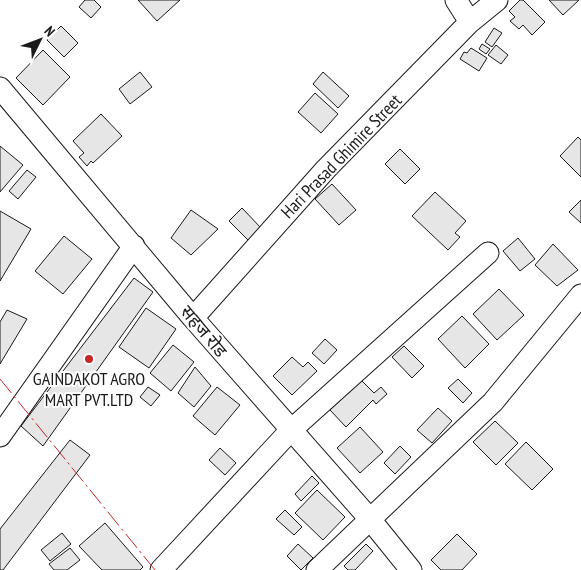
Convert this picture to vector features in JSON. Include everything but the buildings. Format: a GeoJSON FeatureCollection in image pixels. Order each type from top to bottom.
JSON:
{"type":"FeatureCollection","features":[{"type":"Feature","properties":{"kind":"street"},"geometry":{"type":"LineString","coordinates":[[456,0],[470,22]]}},
{"type":"Feature","properties":{"kind":"street","name":"Hari Prasad Ghimire Street"},"geometry":{"type":"LineString","coordinates":[[193,318],[326,169],[470,22],[497,0]]}},
{"type":"Feature","properties":{"kind":"street","name":"सहज रोड"},"geometry":{"type":"LineString","coordinates":[[0,88],[193,318],[290,431],[369,518],[411,570]]}},
{"type":"Feature","properties":{"kind":"street"},"geometry":{"type":"LineString","coordinates":[[0,436],[134,246]]}},
{"type":"Feature","properties":{"kind":"street"},"geometry":{"type":"LineString","coordinates":[[161,570],[290,431],[488,253]]}},
{"type":"Feature","properties":{"kind":"street"},"geometry":{"type":"LineString","coordinates":[[317,570],[369,518],[492,402],[581,295]]}},
{"type":"Feature","properties":{"kind":"power"},"geometry":{"type":"LineString","coordinates":[[0,379],[155,570]]}},
{"type":"Feature","properties":{"kind":"place","name":"GAINDAKOT AGRO MART PVT.LTD"},"geometry":{"type":"Point","coordinates":[89,359]}}]}
